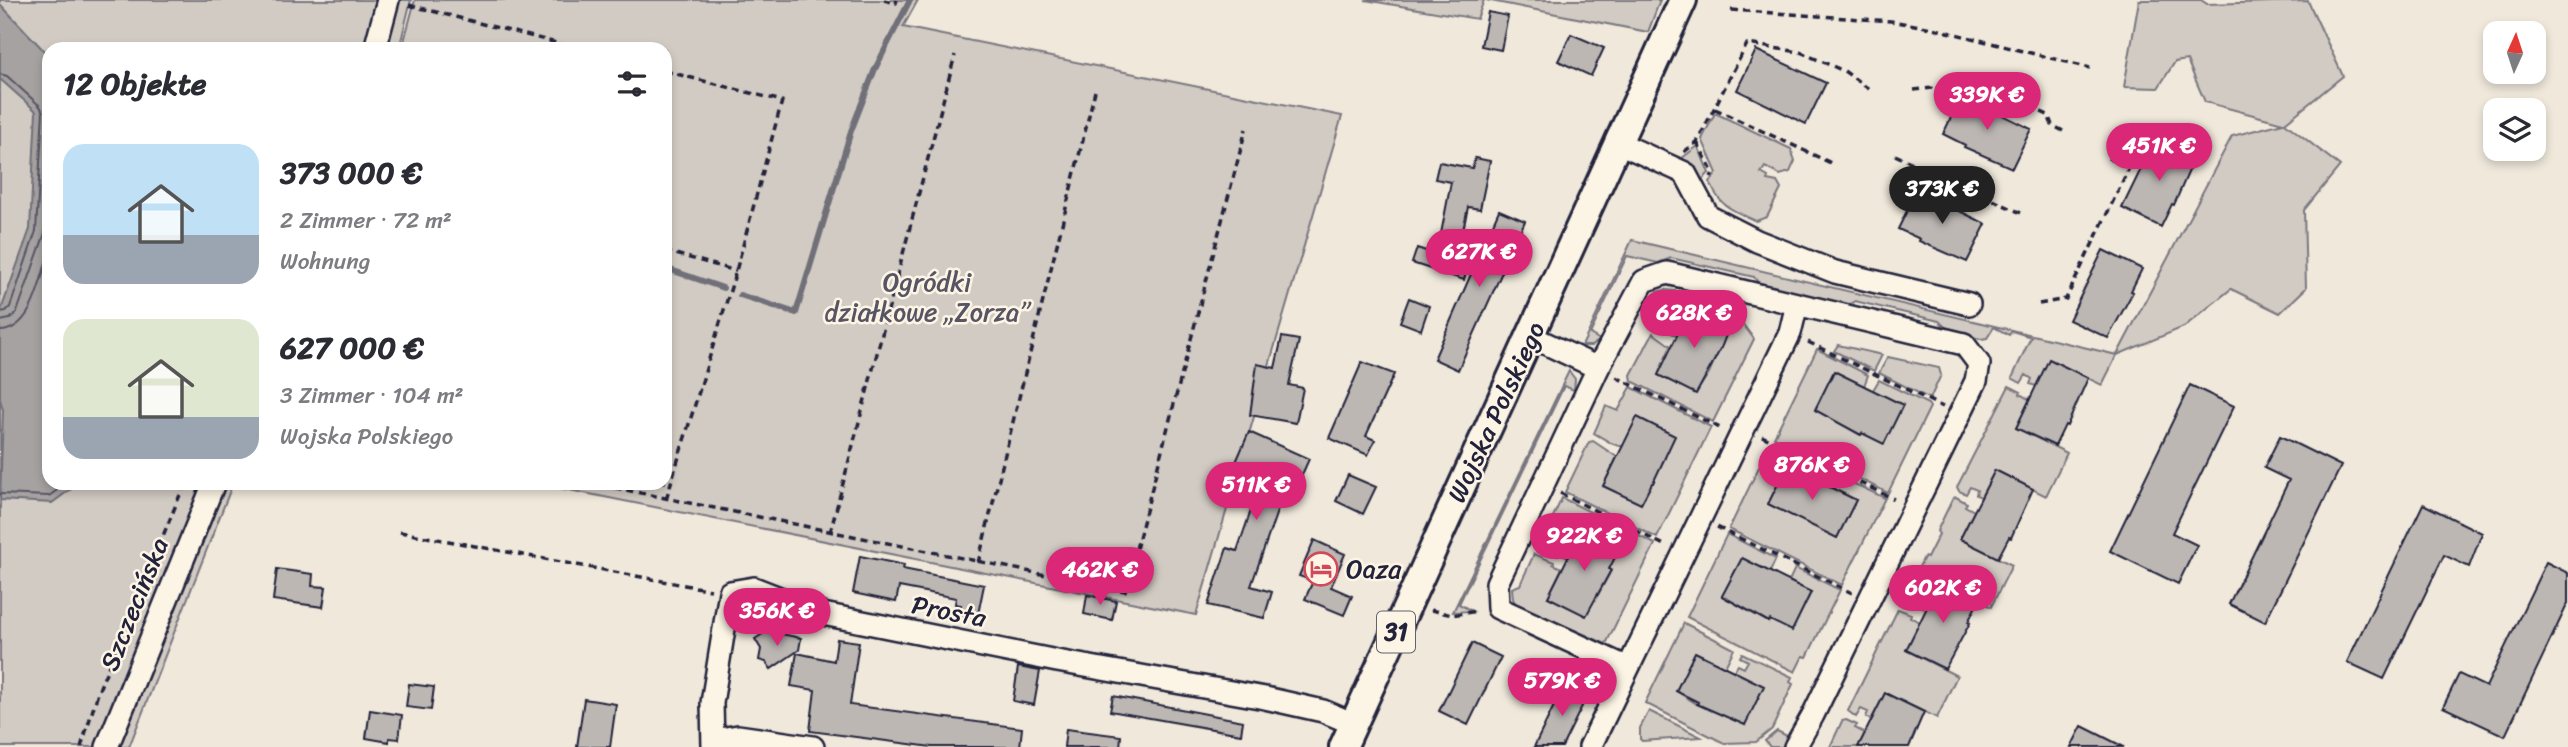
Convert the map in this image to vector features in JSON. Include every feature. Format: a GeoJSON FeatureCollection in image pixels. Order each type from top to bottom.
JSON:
{"type":"FeatureCollection","features":[{"type":"Feature","properties":{"kind":"main road","name":"Wojska Polskiego"},"geometry":{"type":"LineString","coordinates":[[1348,736],[1683,0]]}},
{"type":"Feature","properties":{"kind":"street"},"geometry":{"type":"LineString","coordinates":[[377,42],[388,0]]}},
{"type":"Feature","properties":{"kind":"street"},"geometry":{"type":"LineString","coordinates":[[1619,143],[1685,173],[1708,216],[1757,242],[1835,272],[1969,303]]}},
{"type":"Feature","properties":{"kind":"street"},"geometry":{"type":"LineString","coordinates":[[1628,668],[1497,608],[1497,583],[1598,368],[1644,281],[1667,273],[1964,344],[1979,364],[1976,381],[1795,747]]}},
{"type":"Feature","properties":{"kind":"street"},"geometry":{"type":"LineString","coordinates":[[1590,747],[1790,333],[1797,304]]}},
{"type":"Feature","properties":{"kind":"street"},"geometry":{"type":"LineString","coordinates":[[1530,336],[1598,368]]}},
{"type":"Feature","properties":{"kind":"street","name":"Szczecińska"},"geometry":{"type":"LineString","coordinates":[[107,747],[211,490]]}},
{"type":"Feature","properties":{"kind":"street","name":"Prosta"},"geometry":{"type":"LineString","coordinates":[[730,592],[754,588],[818,613],[1323,711],[1348,736]]}},
{"type":"Feature","properties":{"kind":"street"},"geometry":{"type":"LineString","coordinates":[[730,592],[712,703],[713,743],[738,736],[813,747]]}},
{"type":"Feature","properties":{"kind":"path"},"geometry":{"type":"LineString","coordinates":[[388,0],[553,42]]}},
{"type":"Feature","properties":{"kind":"path"},"geometry":{"type":"LineString","coordinates":[[884,0],[896,3],[897,0]]}},
{"type":"Feature","properties":{"kind":"path"},"geometry":{"type":"LineString","coordinates":[[1731,10],[1891,21],[1932,28],[2090,68]]}},
{"type":"Feature","properties":{"kind":"path"},"geometry":{"type":"LineString","coordinates":[[1671,166],[1697,142],[1747,44],[1800,52],[1844,71],[1869,89]]}},
{"type":"Feature","properties":{"kind":"path"},"geometry":{"type":"LineString","coordinates":[[830,533],[956,55]]}},
{"type":"Feature","properties":{"kind":"path"},"geometry":{"type":"LineString","coordinates":[[672,73],[782,100],[736,271],[672,479]]}},
{"type":"Feature","properties":{"kind":"path"},"geometry":{"type":"LineString","coordinates":[[1914,90],[1960,85],[2007,97],[2048,115],[2052,125],[2063,131]]}},
{"type":"Feature","properties":{"kind":"path"},"geometry":{"type":"LineString","coordinates":[[978,563],[1095,91]]}},
{"type":"Feature","properties":{"kind":"path"},"geometry":{"type":"LineString","coordinates":[[1714,109],[1830,163]]}},
{"type":"Feature","properties":{"kind":"path"},"geometry":{"type":"LineString","coordinates":[[624,490],[1125,591],[1246,129]]}},
{"type":"Feature","properties":{"kind":"path"},"geometry":{"type":"LineString","coordinates":[[1895,155],[2021,213]]}},
{"type":"Feature","properties":{"kind":"path"},"geometry":{"type":"LineString","coordinates":[[2039,304],[2066,299],[2129,168],[2108,158]]}},
{"type":"Feature","properties":{"kind":"path"},"geometry":{"type":"LineString","coordinates":[[672,253],[736,271]]}},
{"type":"Feature","properties":{"kind":"path"},"geometry":{"type":"LineString","coordinates":[[1790,333],[1959,415]]}},
{"type":"Feature","properties":{"kind":"path"},"geometry":{"type":"LineString","coordinates":[[1598,368],[1914,509]]}},
{"type":"Feature","properties":{"kind":"path"},"geometry":{"type":"LineString","coordinates":[[1542,485],[1682,554]]}},
{"type":"Feature","properties":{"kind":"path"},"geometry":{"type":"LineString","coordinates":[[81,747],[100,687],[182,490]]}},
{"type":"Feature","properties":{"kind":"path"},"geometry":{"type":"LineString","coordinates":[[666,499],[669,490]]}},
{"type":"Feature","properties":{"kind":"path"},"geometry":{"type":"LineString","coordinates":[[1699,519],[1868,601]]}},
{"type":"Feature","properties":{"kind":"path"},"geometry":{"type":"LineString","coordinates":[[400,532],[698,589],[730,592]]}},
{"type":"Feature","properties":{"kind":"path"},"geometry":{"type":"LineString","coordinates":[[1427,609],[1452,615],[1497,608]]}},
{"type":"Feature","properties":{"kind":"green space"},"geometry":{"type":"Polygon","coordinates":[[[0,0],[411,0],[401,42],[42,42],[42,490],[230,490],[129,747],[0,747],[0,0]]]}},
{"type":"Feature","properties":{"kind":"green space","name":"Ogródki działkowe „Zorza”"},"geometry":{"type":"Polygon","coordinates":[[[415,0],[918,0],[903,27],[1342,116],[1196,615],[569,490],[672,490],[672,42],[404,42],[415,0]]]}},
{"type":"Feature","properties":{"kind":"green space"},"geometry":{"type":"Polygon","coordinates":[[[1365,0],[1484,0],[1477,19],[1365,0]]]}},
{"type":"Feature","properties":{"kind":"green space"},"geometry":{"type":"Polygon","coordinates":[[[1486,0],[1660,0],[1648,32],[1486,0]]]}},
{"type":"Feature","properties":{"kind":"green space"},"geometry":{"type":"Polygon","coordinates":[[[2139,0],[2201,0],[2207,4],[2308,1],[2343,76],[2285,123],[2340,166],[2304,210],[2306,288],[2280,313],[2231,289],[2184,327],[2117,355],[2232,136],[2283,123],[2205,102],[2187,60],[2175,62],[2158,88],[2124,87],[2139,0]]]}},
{"type":"Feature","properties":{"kind":"green space"},"geometry":{"type":"Polygon","coordinates":[[[1715,113],[1791,149],[1795,161],[1790,172],[1780,175],[1765,167],[1761,173],[1768,177],[1767,180],[1777,182],[1781,189],[1767,217],[1756,221],[1728,207],[1718,197],[1710,182],[1717,173],[1702,139],[1715,113]]]}},
{"type":"Feature","properties":{"kind":"green space"},"geometry":{"type":"Polygon","coordinates":[[[1698,146],[1709,173],[1702,180],[1682,158],[1698,146]]]}},
{"type":"Feature","properties":{"kind":"green space"},"geometry":{"type":"Polygon","coordinates":[[[1632,240],[2117,355],[2102,385],[2050,360],[2036,386],[2030,384],[2032,379],[2026,375],[2021,383],[2012,378],[2031,337],[2012,331],[2009,335],[1994,327],[1987,338],[1981,339],[1949,331],[1939,321],[1855,301],[1844,307],[1762,288],[1754,277],[1671,258],[1658,263],[1627,256],[1590,334],[1600,340],[1591,346],[1582,346],[1632,240]]]}},
{"type":"Feature","properties":{"kind":"green space"},"geometry":{"type":"Polygon","coordinates":[[[1675,291],[1656,311],[1646,306],[1657,292],[1675,291]]]}},
{"type":"Feature","properties":{"kind":"green space"},"geometry":{"type":"Polygon","coordinates":[[[1681,293],[1699,297],[1712,308],[1736,315],[1754,339],[1713,422],[1632,381],[1631,375],[1653,333],[1671,346],[1658,375],[1696,393],[1709,373],[1730,325],[1691,306],[1677,335],[1671,333],[1675,326],[1667,322],[1662,330],[1656,323],[1681,293]]]}},
{"type":"Feature","properties":{"kind":"green space"},"geometry":{"type":"Polygon","coordinates":[[[1838,345],[1882,355],[1874,371],[1834,351],[1838,345]]]}},
{"type":"Feature","properties":{"kind":"green space"},"geometry":{"type":"Polygon","coordinates":[[[1817,349],[1868,375],[1864,386],[1834,372],[1815,409],[1860,435],[1862,433],[1884,444],[1873,390],[1879,380],[1930,407],[1888,493],[1774,437],[1817,349]]]}},
{"type":"Feature","properties":{"kind":"green space"},"geometry":{"type":"Polygon","coordinates":[[[1888,357],[1939,368],[1941,375],[1930,399],[1879,373],[1888,357]]]}},
{"type":"Feature","properties":{"kind":"green space"},"geometry":{"type":"Polygon","coordinates":[[[1569,371],[1575,379],[1574,390],[1564,386],[1459,604],[1472,611],[1453,612],[1569,371]]]}},
{"type":"Feature","properties":{"kind":"green space"},"geometry":{"type":"Polygon","coordinates":[[[2009,386],[2030,400],[2016,428],[2067,453],[2046,496],[1995,470],[1981,497],[1976,495],[1977,490],[1970,487],[1966,494],[1959,491],[1957,487],[2009,386]]]}},
{"type":"Feature","properties":{"kind":"green space"},"geometry":{"type":"Polygon","coordinates":[[[1631,387],[1711,427],[1657,538],[1565,492],[1589,442],[1593,441],[1617,457],[1603,486],[1641,504],[1665,458],[1613,444],[1594,433],[1606,406],[1618,411],[1631,387]]]}},
{"type":"Feature","properties":{"kind":"green space"},"geometry":{"type":"Polygon","coordinates":[[[1771,442],[1822,470],[1817,480],[1787,466],[1768,504],[1837,538],[1856,500],[1826,485],[1831,473],[1885,498],[1842,585],[1729,529],[1771,442]]]}},
{"type":"Feature","properties":{"kind":"green space"},"geometry":{"type":"Polygon","coordinates":[[[1956,497],[1974,511],[1960,539],[2012,565],[1991,607],[1940,581],[1927,609],[1920,606],[1922,602],[1916,598],[1911,606],[1903,599],[1924,557],[1927,558],[1939,534],[1937,531],[1953,498],[1956,497]]]}},
{"type":"Feature","properties":{"kind":"green space"},"geometry":{"type":"Polygon","coordinates":[[[1562,498],[1655,544],[1606,644],[1516,604],[1513,599],[1512,588],[1520,585],[1534,554],[1562,568],[1548,597],[1598,595],[1611,571],[1609,569],[1619,547],[1582,529],[1568,557],[1541,547],[1540,544],[1562,498]]]}},
{"type":"Feature","properties":{"kind":"green space"},"geometry":{"type":"Polygon","coordinates":[[[1727,534],[1776,559],[1770,572],[1742,558],[1722,596],[1768,622],[1770,620],[1792,630],[1811,593],[1789,581],[1795,568],[1840,590],[1807,657],[1803,656],[1795,672],[1687,617],[1727,534]]]}},
{"type":"Feature","properties":{"kind":"green space"},"geometry":{"type":"Polygon","coordinates":[[[1898,609],[1911,614],[1910,617],[1920,622],[1906,650],[1957,676],[1937,718],[1885,693],[1871,720],[1866,717],[1868,712],[1861,709],[1856,717],[1848,711],[1898,609]]]}},
{"type":"Feature","properties":{"kind":"green space"},"geometry":{"type":"Polygon","coordinates":[[[1684,623],[1734,649],[1725,667],[1695,653],[1676,691],[1697,704],[1745,725],[1734,671],[1738,665],[1744,668],[1748,661],[1740,657],[1742,653],[1792,677],[1790,682],[1793,684],[1772,729],[1756,742],[1724,743],[1645,703],[1684,623]]]}},
{"type":"Feature","properties":{"kind":"green space"},"geometry":{"type":"Polygon","coordinates":[[[1649,711],[1701,737],[1642,741],[1640,728],[1649,711]]]}},
{"type":"Feature","properties":{"kind":"green space"},"geometry":{"type":"Polygon","coordinates":[[[1846,720],[1865,733],[1858,747],[1830,747],[1842,721],[1846,720]]]}},
{"type":"Feature","properties":{"kind":"green space"},"geometry":{"type":"Polygon","coordinates":[[[1777,731],[1791,738],[1782,747],[1770,747],[1765,741],[1777,731]]]}},
{"type":"Feature","properties":{"kind":"water"},"geometry":{"type":"Polygon","coordinates":[[[0,4],[42,49],[42,490],[70,490],[52,503],[0,500],[3,410],[0,399],[0,313],[30,229],[36,111],[0,79],[0,4]]]}},
{"type":"Feature","properties":{"kind":"building"},"geometry":{"type":"Polygon","coordinates":[[[1488,12],[1508,16],[1501,50],[1481,46],[1488,12]]]}},
{"type":"Feature","properties":{"kind":"building"},"geometry":{"type":"Polygon","coordinates":[[[1571,34],[1604,48],[1591,76],[1558,61],[1571,34]]]}},
{"type":"Feature","properties":{"kind":"building"},"geometry":{"type":"Polygon","coordinates":[[[1756,50],[1826,83],[1806,124],[1737,90],[1756,50]]]}},
{"type":"Feature","properties":{"kind":"building"},"geometry":{"type":"Polygon","coordinates":[[[1962,95],[2031,129],[2012,168],[1964,147],[1965,145],[1943,134],[1962,95]]]}},
{"type":"Feature","properties":{"kind":"building"},"geometry":{"type":"Polygon","coordinates":[[[2156,138],[2195,157],[2161,227],[2122,208],[2156,138]]]}},
{"type":"Feature","properties":{"kind":"building"},"geometry":{"type":"Polygon","coordinates":[[[1475,158],[1490,161],[1480,209],[1468,207],[1459,249],[1439,244],[1451,182],[1435,179],[1439,162],[1472,168],[1475,158]]]}},
{"type":"Feature","properties":{"kind":"building"},"geometry":{"type":"Polygon","coordinates":[[[1917,190],[1986,224],[1967,262],[1898,229],[1917,190]]]}},
{"type":"Feature","properties":{"kind":"building"},"geometry":{"type":"Polygon","coordinates":[[[1499,210],[1525,221],[1458,370],[1434,359],[1499,210]]]}},
{"type":"Feature","properties":{"kind":"building"},"geometry":{"type":"Polygon","coordinates":[[[1417,248],[1468,265],[1464,280],[1412,263],[1417,248]]]}},
{"type":"Feature","properties":{"kind":"building"},"geometry":{"type":"Polygon","coordinates":[[[2103,250],[2142,269],[2108,338],[2069,320],[2103,250]]]}},
{"type":"Feature","properties":{"kind":"building"},"geometry":{"type":"Polygon","coordinates":[[[1409,298],[1429,306],[1421,330],[1400,322],[1409,298]]]}},
{"type":"Feature","properties":{"kind":"building"},"geometry":{"type":"Polygon","coordinates":[[[1691,306],[1730,325],[1696,394],[1658,375],[1691,306]]]}},
{"type":"Feature","properties":{"kind":"building"},"geometry":{"type":"Polygon","coordinates":[[[1282,337],[1299,340],[1289,385],[1303,388],[1296,423],[1250,415],[1257,364],[1275,368],[1282,337]]]}},
{"type":"Feature","properties":{"kind":"building"},"geometry":{"type":"Polygon","coordinates":[[[2049,359],[2088,378],[2055,446],[2016,428],[2049,359]]]}},
{"type":"Feature","properties":{"kind":"building"},"geometry":{"type":"Polygon","coordinates":[[[1362,362],[1394,374],[1366,436],[1375,440],[1368,455],[1329,438],[1362,362]]]}},
{"type":"Feature","properties":{"kind":"building"},"geometry":{"type":"Polygon","coordinates":[[[1834,371],[1903,405],[1884,444],[1815,410],[1834,371]]]}},
{"type":"Feature","properties":{"kind":"building"},"geometry":{"type":"Polygon","coordinates":[[[2190,385],[2234,406],[2172,533],[2197,545],[2178,584],[2110,551],[2190,385]]]}},
{"type":"Feature","properties":{"kind":"building"},"geometry":{"type":"Polygon","coordinates":[[[1637,417],[1675,436],[1641,504],[1603,486],[1637,417]]]}},
{"type":"Feature","properties":{"kind":"building"},"geometry":{"type":"Polygon","coordinates":[[[1249,432],[1309,459],[1289,504],[1281,500],[1251,586],[1272,592],[1264,618],[1208,605],[1227,548],[1237,551],[1258,490],[1229,478],[1249,432]]]}},
{"type":"Feature","properties":{"kind":"building"},"geometry":{"type":"Polygon","coordinates":[[[2280,436],[2341,466],[2265,622],[2229,604],[2289,480],[2264,468],[2280,436]]]}},
{"type":"Feature","properties":{"kind":"building"},"geometry":{"type":"Polygon","coordinates":[[[1787,466],[1856,500],[1837,538],[1768,504],[1787,466]]]}},
{"type":"Feature","properties":{"kind":"building"},"geometry":{"type":"Polygon","coordinates":[[[1995,470],[2033,489],[2011,538],[2009,537],[1998,558],[1960,539],[1995,470]]]}},
{"type":"Feature","properties":{"kind":"building"},"geometry":{"type":"Polygon","coordinates":[[[1348,475],[1376,487],[1363,514],[1336,501],[1348,475]]]}},
{"type":"Feature","properties":{"kind":"building"},"geometry":{"type":"Polygon","coordinates":[[[2423,504],[2482,533],[2469,567],[2444,555],[2384,679],[2347,662],[2423,504]]]}},
{"type":"Feature","properties":{"kind":"building"},"geometry":{"type":"Polygon","coordinates":[[[1582,529],[1620,548],[1586,616],[1548,597],[1582,529]]]}},
{"type":"Feature","properties":{"kind":"building"},"geometry":{"type":"Polygon","coordinates":[[[1314,540],[1345,554],[1331,587],[1352,596],[1344,615],[1305,599],[1313,581],[1299,576],[1314,540]]]}},
{"type":"Feature","properties":{"kind":"building"},"geometry":{"type":"Polygon","coordinates":[[[860,556],[904,565],[903,569],[984,585],[977,619],[959,616],[961,605],[955,604],[956,598],[899,587],[896,602],[853,593],[860,556]]]}},
{"type":"Feature","properties":{"kind":"building"},"geometry":{"type":"Polygon","coordinates":[[[1742,558],[1811,592],[1792,631],[1770,620],[1769,622],[1722,596],[1742,558]]]}},
{"type":"Feature","properties":{"kind":"building"},"geometry":{"type":"Polygon","coordinates":[[[2546,562],[2568,573],[2568,603],[2505,736],[2443,707],[2459,674],[2486,687],[2546,562]]]}},
{"type":"Feature","properties":{"kind":"building"},"geometry":{"type":"Polygon","coordinates":[[[277,569],[313,574],[312,586],[326,587],[323,607],[273,600],[277,569]]]}},
{"type":"Feature","properties":{"kind":"building"},"geometry":{"type":"Polygon","coordinates":[[[1940,581],[1979,600],[1945,669],[1906,650],[1940,581]]]}},
{"type":"Feature","properties":{"kind":"building"},"geometry":{"type":"Polygon","coordinates":[[[1087,595],[1116,601],[1112,620],[1084,614],[1087,595]]]}},
{"type":"Feature","properties":{"kind":"building"},"geometry":{"type":"Polygon","coordinates":[[[767,631],[801,638],[799,650],[771,669],[766,662],[759,660],[761,649],[755,639],[767,631]]]}},
{"type":"Feature","properties":{"kind":"building"},"geometry":{"type":"Polygon","coordinates":[[[837,639],[859,642],[850,705],[1022,728],[1020,747],[932,747],[810,731],[815,690],[791,686],[797,653],[834,661],[837,639]]]}},
{"type":"Feature","properties":{"kind":"building"},"geometry":{"type":"Polygon","coordinates":[[[1472,643],[1501,657],[1468,725],[1439,711],[1472,643]]]}},
{"type":"Feature","properties":{"kind":"building"},"geometry":{"type":"Polygon","coordinates":[[[1695,652],[1764,686],[1745,725],[1697,704],[1698,702],[1676,691],[1695,652]]]}},
{"type":"Feature","properties":{"kind":"building"},"geometry":{"type":"Polygon","coordinates":[[[1018,667],[1040,671],[1034,705],[1013,701],[1018,667]]]}},
{"type":"Feature","properties":{"kind":"building"},"geometry":{"type":"Polygon","coordinates":[[[1565,683],[1588,694],[1562,747],[1534,747],[1565,683]]]}},
{"type":"Feature","properties":{"kind":"building"},"geometry":{"type":"Polygon","coordinates":[[[409,684],[434,687],[431,710],[406,707],[409,684]]]}},
{"type":"Feature","properties":{"kind":"building"},"geometry":{"type":"Polygon","coordinates":[[[1885,693],[1924,712],[1909,747],[1858,747],[1885,693]]]}},
{"type":"Feature","properties":{"kind":"building"},"geometry":{"type":"Polygon","coordinates":[[[1113,696],[1243,721],[1241,734],[1110,711],[1113,696]]]}},
{"type":"Feature","properties":{"kind":"building"},"geometry":{"type":"Polygon","coordinates":[[[584,699],[616,704],[610,747],[577,747],[584,699]]]}},
{"type":"Feature","properties":{"kind":"building"},"geometry":{"type":"Polygon","coordinates":[[[370,710],[402,715],[399,739],[389,738],[389,742],[366,738],[370,710]]]}},
{"type":"Feature","properties":{"kind":"building"},"geometry":{"type":"Polygon","coordinates":[[[2082,726],[2124,747],[2071,747],[2082,726]]]}},
{"type":"Feature","properties":{"kind":"building"},"geometry":{"type":"Polygon","coordinates":[[[1066,729],[1121,736],[1120,747],[1064,747],[1066,729]]]}},
{"type":"Feature","properties":{"kind":"waterway"},"geometry":{"type":"LineString","coordinates":[[740,295],[796,313],[851,131],[875,69],[910,0]]}},
{"type":"Feature","properties":{"kind":"waterway"},"geometry":{"type":"LineString","coordinates":[[672,270],[723,288]]}},
{"type":"Feature","properties":{"kind":"place","name":"Oaza"},"geometry":{"type":"Point","coordinates":[1321,569]}}]}
